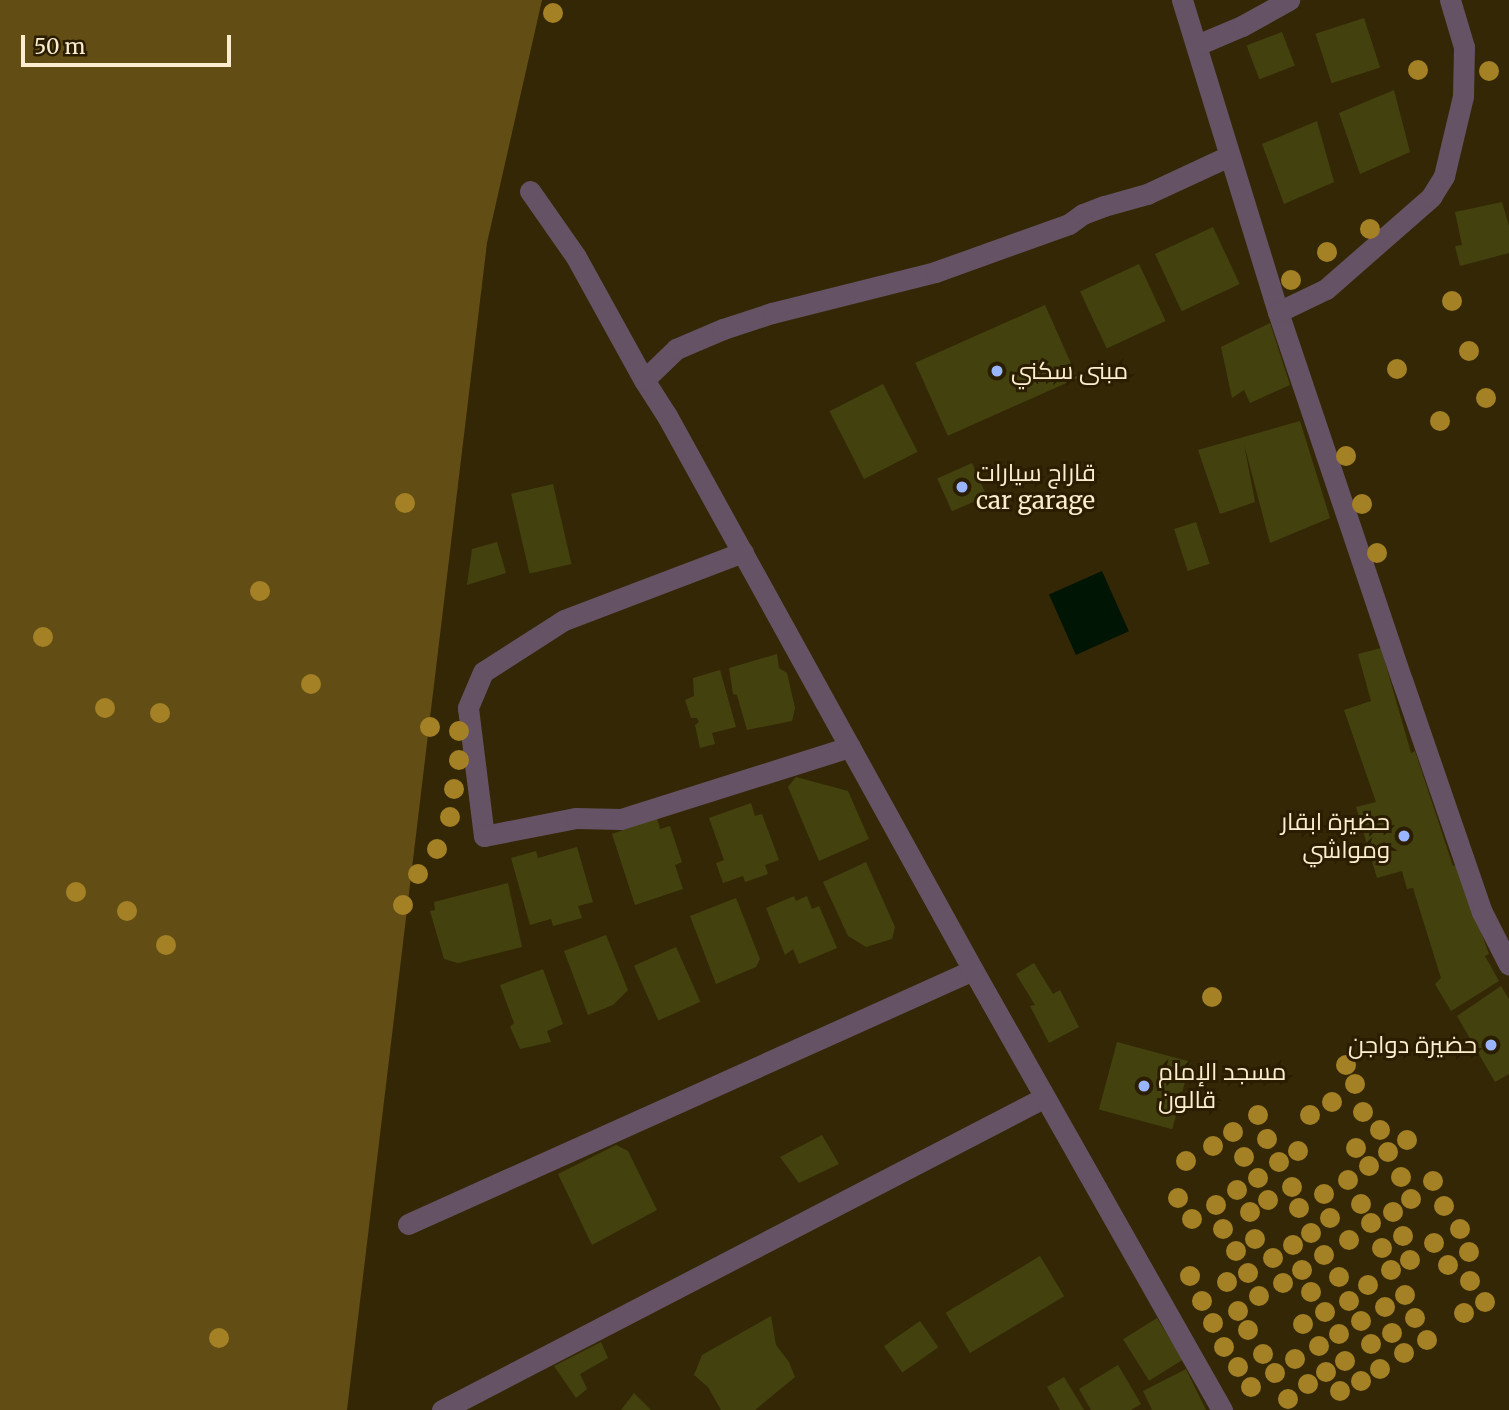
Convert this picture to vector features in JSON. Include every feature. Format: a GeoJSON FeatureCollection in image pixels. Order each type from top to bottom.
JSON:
{"type":"FeatureCollection","features":[{"type":"Feature","properties":{"kind":"street"},"geometry":{"type":"LineString","coordinates":[[1182,0],[1278,312],[1478,899],[1509,965]]}},
{"type":"Feature","properties":{"kind":"street"},"geometry":{"type":"LineString","coordinates":[[1197,45],[1242,26],[1289,0]]}},
{"type":"Feature","properties":{"kind":"street"},"geometry":{"type":"LineString","coordinates":[[1278,312],[1326,289],[1431,197],[1444,176],[1463,96],[1464,47],[1450,0]]}},
{"type":"Feature","properties":{"kind":"street"},"geometry":{"type":"LineString","coordinates":[[644,380],[676,349],[723,329],[772,313],[935,272],[1069,224],[1083,214],[1104,206],[1147,194],[1229,156]]}},
{"type":"Feature","properties":{"kind":"street"},"geometry":{"type":"LineString","coordinates":[[530,191],[576,257],[743,552],[973,970],[1223,1410]]}},
{"type":"Feature","properties":{"kind":"street"},"geometry":{"type":"LineString","coordinates":[[743,552],[564,620],[483,672],[467,708],[484,836],[576,818],[621,819],[850,747]]}},
{"type":"Feature","properties":{"kind":"street"},"geometry":{"type":"LineString","coordinates":[[408,1224],[973,970]]}},
{"type":"Feature","properties":{"kind":"street"},"geometry":{"type":"LineString","coordinates":[[442,1410],[1045,1097]]}},
{"type":"Feature","properties":{"kind":"shaded area"},"geometry":{"type":"Polygon","coordinates":[[[0,0],[542,0],[487,243],[347,1410],[0,1410],[0,0]]]}},
{"type":"Feature","properties":{"kind":"shaded area"},"geometry":{"type":"Polygon","coordinates":[[[1102,571],[1129,631],[1076,655],[1049,595],[1102,571]]]}},
{"type":"Feature","properties":{"kind":"building"},"geometry":{"type":"Polygon","coordinates":[[[1364,18],[1380,67],[1332,83],[1315,34],[1364,18]]]}},
{"type":"Feature","properties":{"kind":"building"},"geometry":{"type":"Polygon","coordinates":[[[1282,32],[1295,66],[1259,79],[1247,46],[1282,32]]]}},
{"type":"Feature","properties":{"kind":"building"},"geometry":{"type":"Polygon","coordinates":[[[1394,90],[1410,152],[1360,174],[1339,113],[1394,90]]]}},
{"type":"Feature","properties":{"kind":"building"},"geometry":{"type":"Polygon","coordinates":[[[1317,121],[1334,182],[1284,204],[1262,144],[1317,121]]]}},
{"type":"Feature","properties":{"kind":"building"},"geometry":{"type":"Polygon","coordinates":[[[1502,202],[1509,226],[1509,253],[1460,266],[1455,246],[1462,245],[1455,212],[1502,202]]]}},
{"type":"Feature","properties":{"kind":"building","name":"مبنى سكني"},"geometry":{"type":"Polygon","coordinates":[[[1213,227],[1240,284],[1182,311],[1155,254],[1213,227]]]}},
{"type":"Feature","properties":{"kind":"building","name":"مبنى سكني"},"geometry":{"type":"Polygon","coordinates":[[[1139,264],[1166,321],[1107,349],[1080,291],[1139,264]]]}},
{"type":"Feature","properties":{"kind":"building","name":"مبنى سكني"},"geometry":{"type":"Polygon","coordinates":[[[1045,305],[1078,378],[948,436],[915,363],[1045,305]]]}},
{"type":"Feature","properties":{"kind":"building"},"geometry":{"type":"Polygon","coordinates":[[[1270,323],[1290,385],[1250,403],[1244,390],[1232,398],[1221,347],[1270,323]]]}},
{"type":"Feature","properties":{"kind":"building"},"geometry":{"type":"Polygon","coordinates":[[[883,384],[918,452],[864,479],[830,411],[883,384]]]}},
{"type":"Feature","properties":{"kind":"building"},"geometry":{"type":"Polygon","coordinates":[[[1300,421],[1330,518],[1270,543],[1244,444],[1255,502],[1220,514],[1198,450],[1300,421]]]}},
{"type":"Feature","properties":{"kind":"building","name":"قاراج سيارات car garage"},"geometry":{"type":"Polygon","coordinates":[[[972,463],[987,496],[952,511],[937,478],[972,463]]]}},
{"type":"Feature","properties":{"kind":"building"},"geometry":{"type":"Polygon","coordinates":[[[553,484],[571,564],[530,574],[511,494],[553,484]]]}},
{"type":"Feature","properties":{"kind":"building"},"geometry":{"type":"Polygon","coordinates":[[[1196,522],[1210,564],[1188,571],[1174,529],[1196,522]]]}},
{"type":"Feature","properties":{"kind":"building"},"geometry":{"type":"Polygon","coordinates":[[[497,542],[506,573],[467,585],[472,549],[497,542]]]}},
{"type":"Feature","properties":{"kind":"building","name":"حضيرة ابقار ومواشي"},"geometry":{"type":"Polygon","coordinates":[[[1381,648],[1411,753],[1415,751],[1453,866],[1457,865],[1489,954],[1485,956],[1499,981],[1451,1011],[1435,984],[1441,978],[1413,888],[1407,889],[1402,871],[1377,878],[1356,807],[1376,802],[1344,710],[1371,701],[1358,654],[1381,648]]]}},
{"type":"Feature","properties":{"kind":"building"},"geometry":{"type":"Polygon","coordinates":[[[777,654],[779,668],[787,673],[795,708],[792,721],[747,730],[737,695],[733,694],[729,668],[777,654]]]}},
{"type":"Feature","properties":{"kind":"building"},"geometry":{"type":"Polygon","coordinates":[[[720,670],[736,727],[712,733],[715,744],[700,748],[695,725],[699,722],[697,718],[691,718],[685,700],[694,696],[693,678],[720,670]]]}},
{"type":"Feature","properties":{"kind":"building"},"geometry":{"type":"Polygon","coordinates":[[[796,777],[848,791],[869,839],[819,861],[788,787],[796,777]]]}},
{"type":"Feature","properties":{"kind":"building"},"geometry":{"type":"Polygon","coordinates":[[[751,803],[755,816],[762,814],[779,860],[765,865],[768,874],[745,882],[743,876],[723,883],[716,863],[724,860],[709,818],[751,803]]]}},
{"type":"Feature","properties":{"kind":"building"},"geometry":{"type":"Polygon","coordinates":[[[657,818],[660,829],[670,826],[682,862],[675,865],[683,889],[635,905],[612,834],[657,818]]]}},
{"type":"Feature","properties":{"kind":"building"},"geometry":{"type":"Polygon","coordinates":[[[577,847],[593,902],[578,906],[582,918],[553,926],[551,919],[530,925],[511,858],[536,851],[538,858],[577,847]]]}},
{"type":"Feature","properties":{"kind":"building"},"geometry":{"type":"Polygon","coordinates":[[[866,862],[895,927],[892,939],[866,947],[848,936],[823,882],[866,862]]]}},
{"type":"Feature","properties":{"kind":"building"},"geometry":{"type":"Polygon","coordinates":[[[508,883],[522,947],[458,963],[444,959],[430,911],[435,910],[434,902],[508,883]]]}},
{"type":"Feature","properties":{"kind":"building"},"geometry":{"type":"Polygon","coordinates":[[[794,896],[796,901],[807,896],[812,909],[819,906],[837,948],[799,964],[793,949],[785,955],[766,908],[794,896]]]}},
{"type":"Feature","properties":{"kind":"building"},"geometry":{"type":"Polygon","coordinates":[[[736,898],[760,959],[756,967],[716,984],[690,916],[736,898]]]}},
{"type":"Feature","properties":{"kind":"building"},"geometry":{"type":"Polygon","coordinates":[[[606,935],[628,990],[613,1005],[588,1015],[564,951],[606,935]]]}},
{"type":"Feature","properties":{"kind":"building"},"geometry":{"type":"Polygon","coordinates":[[[676,947],[700,1002],[658,1021],[634,966],[676,947]]]}},
{"type":"Feature","properties":{"kind":"building"},"geometry":{"type":"Polygon","coordinates":[[[1034,963],[1053,994],[1060,990],[1079,1027],[1049,1043],[1030,1006],[1035,1005],[1016,974],[1034,963]]]}},
{"type":"Feature","properties":{"kind":"building"},"geometry":{"type":"Polygon","coordinates":[[[543,969],[563,1024],[547,1031],[551,1042],[520,1049],[510,1027],[514,1023],[500,985],[543,969]]]}},
{"type":"Feature","properties":{"kind":"building","name":"حضيرة دواجن"},"geometry":{"type":"Polygon","coordinates":[[[1501,986],[1509,999],[1509,1074],[1495,1082],[1457,1016],[1501,986]]]}},
{"type":"Feature","properties":{"kind":"building","name":"مسجد الإمام قالون"},"geometry":{"type":"Polygon","coordinates":[[[1117,1042],[1190,1062],[1172,1129],[1099,1110],[1117,1042]]]}},
{"type":"Feature","properties":{"kind":"building"},"geometry":{"type":"Polygon","coordinates":[[[822,1135],[839,1164],[799,1183],[780,1157],[822,1135]]]}},
{"type":"Feature","properties":{"kind":"building"},"geometry":{"type":"Polygon","coordinates":[[[616,1145],[628,1151],[657,1210],[592,1245],[558,1174],[616,1145]]]}},
{"type":"Feature","properties":{"kind":"building"},"geometry":{"type":"Polygon","coordinates":[[[1040,1256],[1064,1296],[970,1353],[946,1313],[1040,1256]]]}},
{"type":"Feature","properties":{"kind":"building"},"geometry":{"type":"Polygon","coordinates":[[[771,1316],[776,1345],[789,1362],[795,1377],[755,1410],[721,1410],[708,1387],[694,1375],[702,1355],[771,1316]]]}},
{"type":"Feature","properties":{"kind":"building"},"geometry":{"type":"Polygon","coordinates":[[[1157,1318],[1183,1360],[1149,1381],[1123,1339],[1157,1318]]]}},
{"type":"Feature","properties":{"kind":"building"},"geometry":{"type":"Polygon","coordinates":[[[920,1321],[938,1347],[902,1372],[884,1346],[920,1321]]]}},
{"type":"Feature","properties":{"kind":"building"},"geometry":{"type":"Polygon","coordinates":[[[601,1342],[608,1358],[580,1374],[587,1389],[576,1398],[554,1366],[601,1342]]]}},
{"type":"Feature","properties":{"kind":"building"},"geometry":{"type":"Polygon","coordinates":[[[1118,1365],[1141,1404],[1131,1410],[1091,1410],[1079,1389],[1118,1365]]]}},
{"type":"Feature","properties":{"kind":"building"},"geometry":{"type":"Polygon","coordinates":[[[1186,1369],[1206,1410],[1152,1410],[1143,1391],[1186,1369]]]}},
{"type":"Feature","properties":{"kind":"building"},"geometry":{"type":"Polygon","coordinates":[[[1064,1377],[1084,1410],[1060,1410],[1047,1387],[1064,1377]]]}},
{"type":"Feature","properties":{"kind":"building"},"geometry":{"type":"Polygon","coordinates":[[[634,1393],[651,1410],[621,1410],[634,1393]]]}},
{"type":"Feature","properties":{"kind":"place","name":"مبنى سكني"},"geometry":{"type":"Point","coordinates":[997,371]}},
{"type":"Feature","properties":{"kind":"place","name":"قاراج سيارات car garage"},"geometry":{"type":"Point","coordinates":[962,487]}},
{"type":"Feature","properties":{"kind":"place","name":"حضيرة ابقار ومواشي"},"geometry":{"type":"Point","coordinates":[1404,836]}},
{"type":"Feature","properties":{"kind":"place","name":"حضيرة دواجن"},"geometry":{"type":"Point","coordinates":[1491,1045]}},
{"type":"Feature","properties":{"kind":"place","name":"مسجد الإمام قالون"},"geometry":{"type":"Point","coordinates":[1144,1086]}}]}
